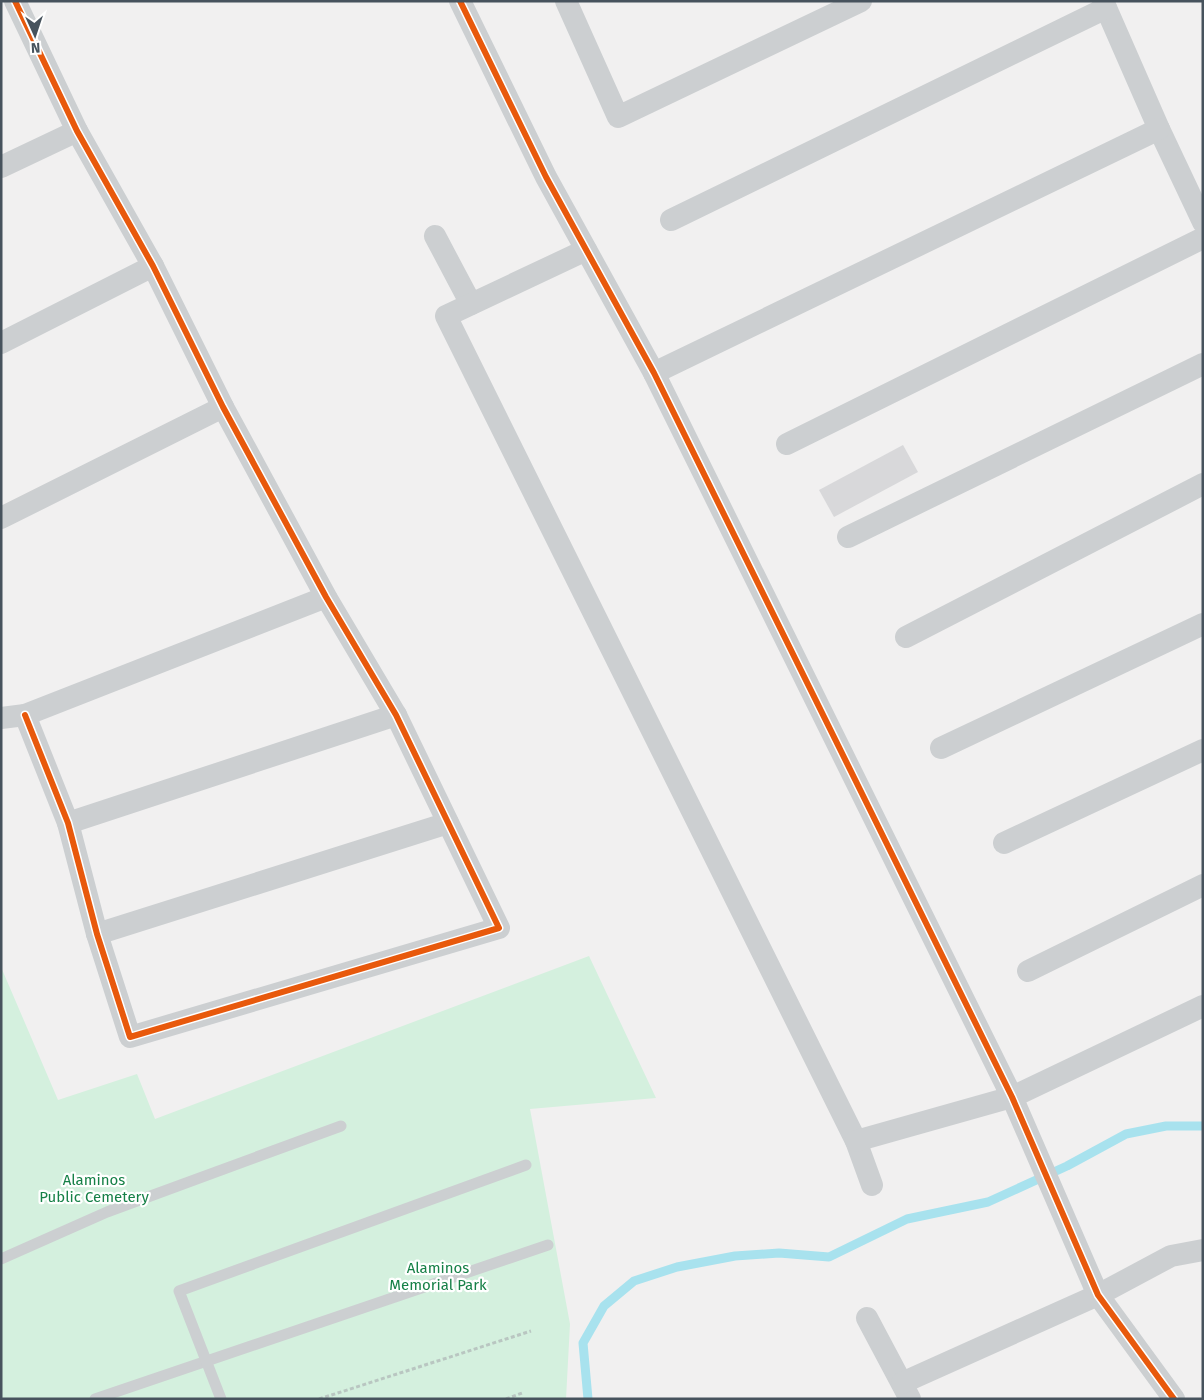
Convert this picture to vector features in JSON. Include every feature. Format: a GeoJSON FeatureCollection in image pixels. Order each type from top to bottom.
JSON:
{"type":"FeatureCollection","features":[{"type":"Feature","properties":{"kind":"street"},"geometry":{"type":"LineString","coordinates":[[15,1],[77,131],[153,266],[223,407],[326,597],[396,715],[500,928],[130,1037],[97,934],[68,824],[25,715]]}},
{"type":"Feature","properties":{"kind":"street"},"geometry":{"type":"LineString","coordinates":[[460,1],[546,177],[654,373],[1012,1097],[1098,1295],[1174,1399]]}},
{"type":"Feature","properties":{"kind":"street"},"geometry":{"type":"LineString","coordinates":[[566,1],[618,117],[860,1]]}},
{"type":"Feature","properties":{"kind":"street"},"geometry":{"type":"LineString","coordinates":[[671,220],[1105,5],[1159,129],[1203,222]]}},
{"type":"Feature","properties":{"kind":"street"},"geometry":{"type":"LineString","coordinates":[[654,373],[1159,129]]}},
{"type":"Feature","properties":{"kind":"street"},"geometry":{"type":"LineString","coordinates":[[1,167],[77,131]]}},
{"type":"Feature","properties":{"kind":"street"},"geometry":{"type":"LineString","coordinates":[[435,236],[471,304]]}},
{"type":"Feature","properties":{"kind":"street"},"geometry":{"type":"LineString","coordinates":[[787,444],[1203,238]]}},
{"type":"Feature","properties":{"kind":"street"},"geometry":{"type":"LineString","coordinates":[[586,250],[446,316],[856,1141],[872,1185]]}},
{"type":"Feature","properties":{"kind":"street"},"geometry":{"type":"LineString","coordinates":[[1,343],[153,266]]}},
{"type":"Feature","properties":{"kind":"street"},"geometry":{"type":"LineString","coordinates":[[848,536],[1203,364]]}},
{"type":"Feature","properties":{"kind":"street"},"geometry":{"type":"LineString","coordinates":[[1,518],[223,407]]}},
{"type":"Feature","properties":{"kind":"street"},"geometry":{"type":"LineString","coordinates":[[906,637],[1203,484]]}},
{"type":"Feature","properties":{"kind":"street"},"geometry":{"type":"LineString","coordinates":[[1,718],[25,715],[326,597]]}},
{"type":"Feature","properties":{"kind":"street"},"geometry":{"type":"LineString","coordinates":[[941,748],[1203,624]]}},
{"type":"Feature","properties":{"kind":"street"},"geometry":{"type":"LineString","coordinates":[[68,824],[396,715]]}},
{"type":"Feature","properties":{"kind":"street"},"geometry":{"type":"LineString","coordinates":[[1004,843],[1203,750]]}},
{"type":"Feature","properties":{"kind":"street"},"geometry":{"type":"LineString","coordinates":[[97,934],[448,823]]}},
{"type":"Feature","properties":{"kind":"street"},"geometry":{"type":"LineString","coordinates":[[1028,971],[1203,885]]}},
{"type":"Feature","properties":{"kind":"street"},"geometry":{"type":"LineString","coordinates":[[856,1141],[1012,1097],[1203,1006]]}},
{"type":"Feature","properties":{"kind":"street"},"geometry":{"type":"LineString","coordinates":[[867,1318],[906,1391],[1098,1295],[1171,1256],[1203,1250]]}},
{"type":"Feature","properties":{"kind":"lane"},"geometry":{"type":"LineString","coordinates":[[1,1259],[107,1212],[341,1126]]}},
{"type":"Feature","properties":{"kind":"lane"},"geometry":{"type":"LineString","coordinates":[[220,1399],[179,1291],[526,1165]]}},
{"type":"Feature","properties":{"kind":"lane"},"geometry":{"type":"LineString","coordinates":[[95,1399],[548,1245]]}},
{"type":"Feature","properties":{"kind":"path"},"geometry":{"type":"LineString","coordinates":[[320,1399],[531,1331]]}},
{"type":"Feature","properties":{"kind":"path"},"geometry":{"type":"LineString","coordinates":[[506,1399],[522,1393]]}},
{"type":"Feature","properties":{"kind":"green space"},"geometry":{"type":"Polygon","coordinates":[[[589,956],[656,1098],[530,1109],[570,1324],[566,1399],[1,1399],[1,967],[58,1100],[137,1074],[155,1119],[589,956]]]}},
{"type":"Feature","properties":{"kind":"building"},"geometry":{"type":"Polygon","coordinates":[[[903,445],[918,472],[834,517],[819,490],[903,445]]]}},
{"type":"Feature","properties":{"kind":"waterway"},"geometry":{"type":"LineString","coordinates":[[588,1399],[583,1343],[604,1306],[634,1281],[677,1267],[735,1256],[779,1253],[829,1257],[907,1219],[988,1202],[1067,1166],[1126,1134],[1166,1126],[1203,1126]]}},
{"type":"Feature","properties":{"kind":"cycle path"},"geometry":{"type":"LineString","coordinates":[[15,1],[77,131],[153,266],[223,407],[326,597],[396,715],[499,928],[130,1037],[97,934],[68,823],[25,715]]}},
{"type":"Feature","properties":{"kind":"cycle path"},"geometry":{"type":"LineString","coordinates":[[460,1],[546,177],[654,373],[1012,1097],[1098,1295],[1174,1399]]}},
{"type":"Feature","properties":{"kind":"park label","name":"Alaminos Public Cemetery"},"geometry":{"type":"Point","coordinates":[94,1188]}},
{"type":"Feature","properties":{"kind":"park label","name":"Alaminos Memorial Park"},"geometry":{"type":"Point","coordinates":[438,1276]}}]}
